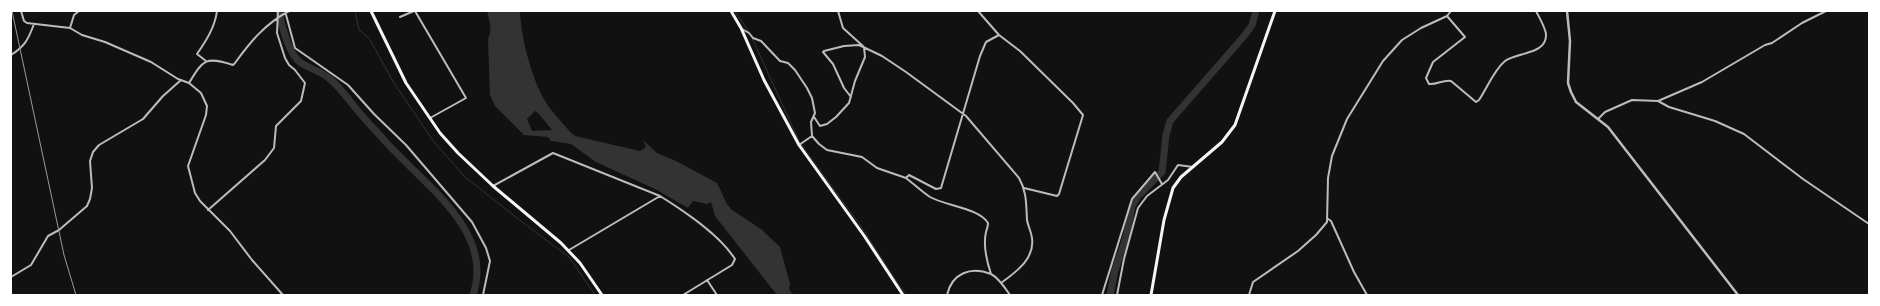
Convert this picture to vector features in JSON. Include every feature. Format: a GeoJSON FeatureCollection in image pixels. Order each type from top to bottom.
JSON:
{"type":"FeatureCollection","features":[{"type":"Feature","properties":{"kind":"main road"},"geometry":{"type":"LineString","coordinates":[[371,11],[394,61],[406,83],[429,118],[458,153],[568,250],[602,295]]}},
{"type":"Feature","properties":{"kind":"main road"},"geometry":{"type":"LineString","coordinates":[[731,11],[741,28],[764,80],[799,144],[865,237],[903,295]]}},
{"type":"Feature","properties":{"kind":"main road"},"geometry":{"type":"LineString","coordinates":[[1152,295],[1170,197],[1177,181],[1222,142],[1235,125],[1266,41],[1275,11]]}},
{"type":"Feature","properties":{"kind":"street"},"geometry":{"type":"LineString","coordinates":[[21,11],[24,21],[27,23],[70,28],[82,35],[111,44],[151,62],[181,80],[189,83],[201,93],[207,106],[204,124],[188,166],[195,193],[208,210],[230,231],[252,260],[283,295]]}},
{"type":"Feature","properties":{"kind":"street"},"geometry":{"type":"LineString","coordinates":[[70,28],[74,15],[79,11]]}},
{"type":"Feature","properties":{"kind":"street"},"geometry":{"type":"LineString","coordinates":[[206,61],[197,54],[214,24],[216,11]]}},
{"type":"Feature","properties":{"kind":"street"},"geometry":{"type":"LineString","coordinates":[[208,210],[265,160],[274,148],[276,126],[301,101],[305,83],[296,70],[288,65],[285,58],[277,33],[279,17],[278,11]]}},
{"type":"Feature","properties":{"kind":"street"},"geometry":{"type":"LineString","coordinates":[[189,83],[199,66],[206,61],[217,60],[233,65],[251,41],[285,12],[289,11]]}},
{"type":"Feature","properties":{"kind":"street"},"geometry":{"type":"LineString","coordinates":[[400,17],[414,11],[466,98],[429,118]]}},
{"type":"Feature","properties":{"kind":"street"},"geometry":{"type":"LineString","coordinates":[[741,28],[749,33],[753,38],[761,41],[780,61],[788,63],[795,70],[812,98],[814,117],[820,126],[827,124],[849,103],[865,57],[864,47],[843,28],[838,11]]}},
{"type":"Feature","properties":{"kind":"street"},"geometry":{"type":"LineString","coordinates":[[978,11],[999,35],[1020,51],[1073,103],[1083,115],[1059,194],[1057,196],[1024,188]]}},
{"type":"Feature","properties":{"kind":"street"},"geometry":{"type":"LineString","coordinates":[[1248,295],[1253,282],[1298,251],[1325,226],[1328,219],[1327,190],[1330,164],[1347,119],[1383,61],[1395,46],[1422,28],[1447,16],[1451,11]]}},
{"type":"Feature","properties":{"kind":"street"},"geometry":{"type":"LineString","coordinates":[[1447,16],[1465,37],[1433,62],[1426,78],[1429,84],[1436,84],[1448,80],[1451,81],[1476,102],[1479,100],[1505,61],[1514,56],[1537,50],[1545,41],[1546,33],[1536,11]]}},
{"type":"Feature","properties":{"kind":"street"},"geometry":{"type":"LineString","coordinates":[[1567,11],[1570,25],[1568,83],[1571,92],[1582,108],[1598,118],[1608,127],[1738,295]]}},
{"type":"Feature","properties":{"kind":"street"},"geometry":{"type":"LineString","coordinates":[[1598,118],[1605,112],[1632,100],[1658,101],[1702,82],[1765,45],[1772,43],[1802,23],[1826,11]]}},
{"type":"Feature","properties":{"kind":"street"},"geometry":{"type":"LineString","coordinates":[[285,12],[295,48],[348,85],[374,114],[406,145],[472,222],[486,248],[490,261],[483,295]]}},
{"type":"Feature","properties":{"kind":"street"},"geometry":{"type":"LineString","coordinates":[[11,55],[21,49],[29,39],[34,24]]}},
{"type":"Feature","properties":{"kind":"street"},"geometry":{"type":"LineString","coordinates":[[906,178],[909,175],[936,189],[941,188],[964,115],[982,50],[986,42],[999,35]]}},
{"type":"Feature","properties":{"kind":"street"},"geometry":{"type":"LineString","coordinates":[[851,97],[844,88],[833,64],[823,52],[824,51],[844,46],[859,45],[882,56],[964,115],[1019,178],[1024,188],[1027,204],[1027,220],[1032,239],[1032,250],[1022,266],[1001,283]]}},
{"type":"Feature","properties":{"kind":"street"},"geometry":{"type":"LineString","coordinates":[[11,277],[28,267],[48,236],[59,230],[87,206],[91,192],[90,161],[92,152],[99,145],[143,119],[163,96],[181,80]]}},
{"type":"Feature","properties":{"kind":"street"},"geometry":{"type":"LineString","coordinates":[[1658,101],[1669,107],[1715,121],[1744,134],[1803,179],[1869,224]]}},
{"type":"Feature","properties":{"kind":"street"},"geometry":{"type":"LineString","coordinates":[[814,117],[811,122],[812,136],[819,144],[828,150],[862,157],[877,168],[906,178],[931,197],[962,209],[977,212],[985,218],[988,223],[986,246],[991,274],[1001,283],[1010,295]]}},
{"type":"Feature","properties":{"kind":"street"},"geometry":{"type":"LineString","coordinates":[[799,144],[812,136]]}},
{"type":"Feature","properties":{"kind":"street"},"geometry":{"type":"LineString","coordinates":[[494,186],[553,153],[660,196],[715,237],[735,259],[732,265],[683,295]]}},
{"type":"Feature","properties":{"kind":"street"},"geometry":{"type":"LineString","coordinates":[[1117,295],[1124,259],[1138,208],[1147,196],[1168,180],[1178,165],[1193,167]]}},
{"type":"Feature","properties":{"kind":"street"},"geometry":{"type":"LineString","coordinates":[[1102,295],[1132,199],[1156,172],[1162,184]]}},
{"type":"Feature","properties":{"kind":"street"},"geometry":{"type":"LineString","coordinates":[[568,250],[660,196]]}},
{"type":"Feature","properties":{"kind":"street"},"geometry":{"type":"LineString","coordinates":[[1328,219],[1331,221],[1354,272],[1367,295]]}},
{"type":"Feature","properties":{"kind":"street"},"geometry":{"type":"LineString","coordinates":[[947,295],[949,287],[953,281],[966,271],[991,274]]}},
{"type":"Feature","properties":{"kind":"street"},"geometry":{"type":"LineString","coordinates":[[707,280],[717,295]]}},
{"type":"Feature","properties":{"kind":"shaded area"},"geometry":{"type":"Polygon","coordinates":[[[487,11],[520,11],[525,48],[538,87],[549,107],[571,133],[575,136],[640,151],[646,147],[643,140],[657,153],[676,161],[717,183],[727,204],[732,210],[761,229],[780,247],[790,284],[789,289],[793,295],[777,295],[715,216],[711,202],[707,204],[693,201],[688,208],[655,189],[596,162],[571,144],[551,141],[548,137],[524,135],[495,106],[490,95],[488,39],[490,21],[487,11]],[[535,111],[527,119],[532,131],[552,130],[535,111]]]}},
{"type":"Feature","properties":{"kind":"waterway"},"geometry":{"type":"LineString","coordinates":[[279,11],[286,39],[289,47],[297,59],[301,63],[324,74],[335,83],[385,141],[435,191],[451,209],[465,229],[474,249],[477,271],[473,295]]}},
{"type":"Feature","properties":{"kind":"waterway"},"geometry":{"type":"LineString","coordinates":[[355,11],[359,30],[369,38],[394,83],[434,142],[465,177],[569,257],[595,295]]}},
{"type":"Feature","properties":{"kind":"waterway"},"geometry":{"type":"LineString","coordinates":[[735,11],[749,32]]}},
{"type":"Feature","properties":{"kind":"waterway"},"geometry":{"type":"LineString","coordinates":[[1110,295],[1115,270],[1126,238],[1132,206],[1138,196],[1162,172],[1166,135],[1170,121],[1245,35],[1252,25],[1256,11]]}},
{"type":"Feature","properties":{"kind":"waterway"},"geometry":{"type":"LineString","coordinates":[[752,38],[800,143],[860,225],[907,295]]}},
{"type":"Feature","properties":{"kind":"waterway"},"geometry":{"type":"LineString","coordinates":[[943,295],[949,295]]}},
{"type":"Feature","properties":{"kind":"railway"},"geometry":{"type":"LineString","coordinates":[[12,11],[64,255],[76,295]]}}]}
